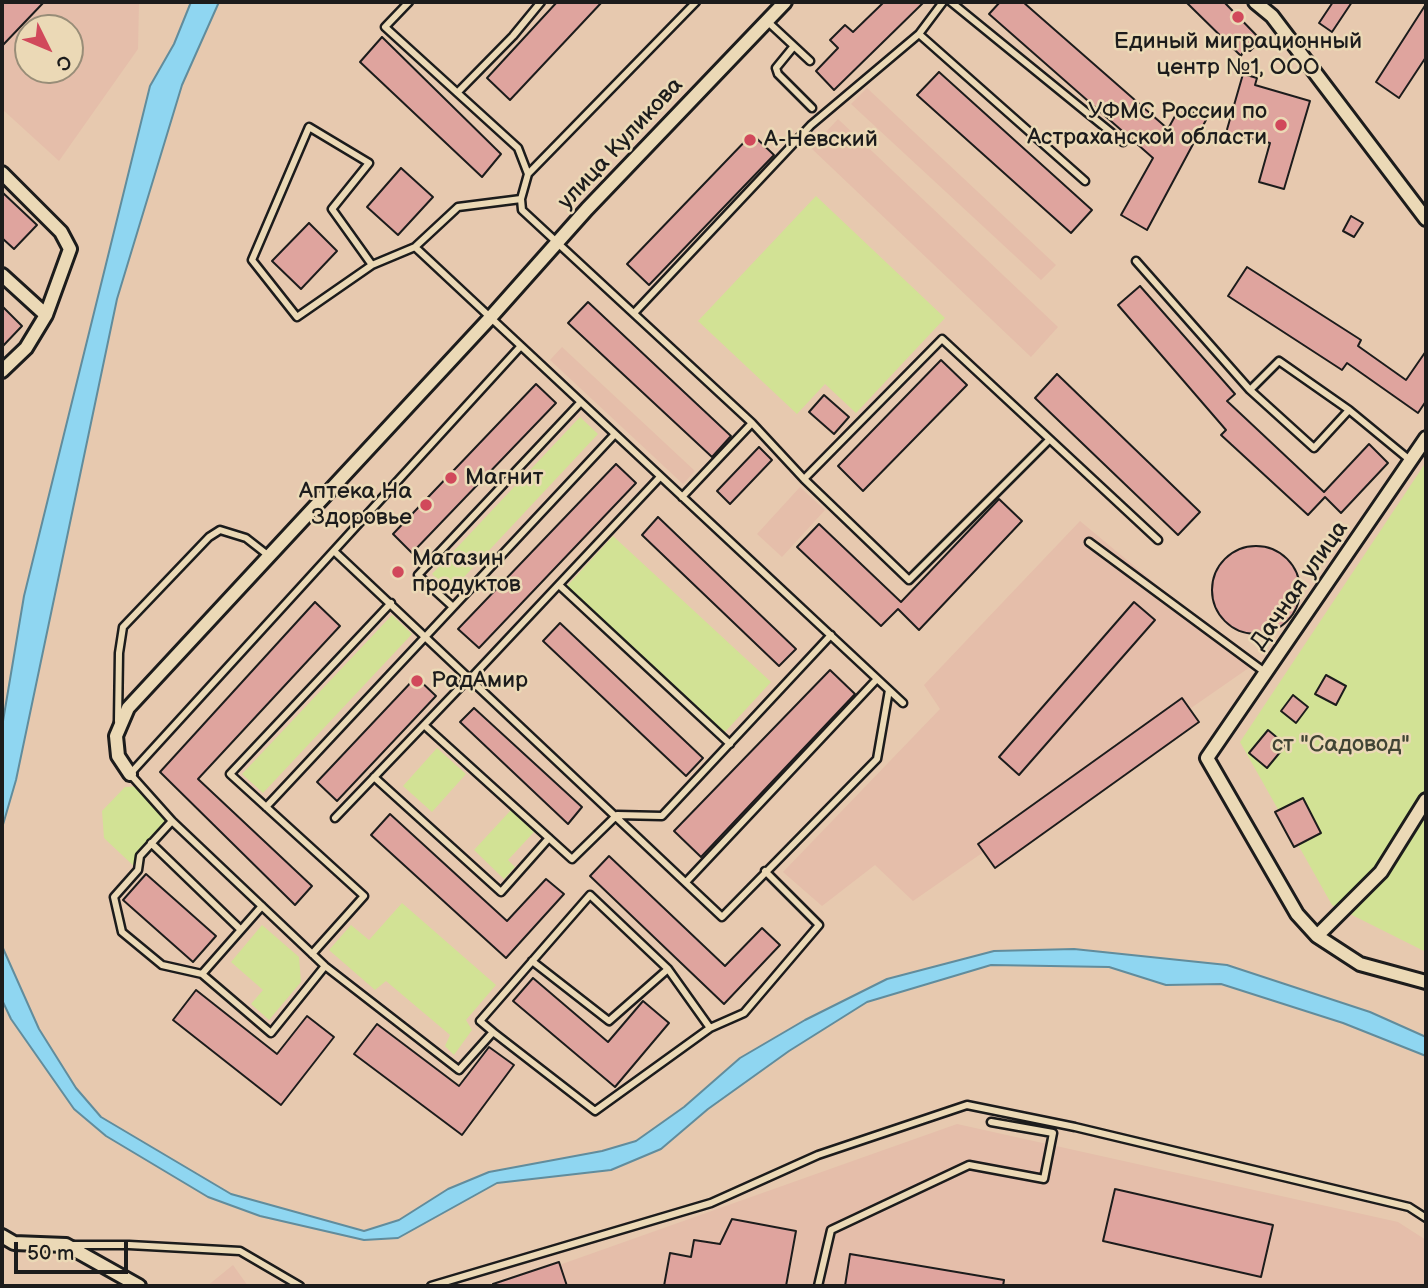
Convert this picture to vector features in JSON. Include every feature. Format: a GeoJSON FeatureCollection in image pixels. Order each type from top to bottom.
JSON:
{"type":"FeatureCollection","features":[{"type":"Feature","properties":{"kind":"street"},"geometry":{"type":"LineString","coordinates":[[1255,2],[1272,16],[1426,219]]}},
{"type":"Feature","properties":{"kind":"street","name":"улица Куликова"},"geometry":{"type":"LineString","coordinates":[[118,726],[128,708],[767,21],[779,4]]}},
{"type":"Feature","properties":{"kind":"street"},"geometry":{"type":"LineString","coordinates":[[2,173],[61,232],[70,249],[46,316],[26,348],[2,371]]}},
{"type":"Feature","properties":{"kind":"street"},"geometry":{"type":"LineString","coordinates":[[2,275],[46,316]]}},
{"type":"Feature","properties":{"kind":"street","name":"Дачная улица"},"geometry":{"type":"LineString","coordinates":[[1317,936],[1297,914],[1208,758],[1426,438]]}},
{"type":"Feature","properties":{"kind":"street"},"geometry":{"type":"LineString","coordinates":[[118,726],[118,756],[130,774]]}},
{"type":"Feature","properties":{"kind":"street"},"geometry":{"type":"LineString","coordinates":[[1426,800],[1381,872],[1317,936],[1360,964],[1426,982]]}},
{"type":"Feature","properties":{"kind":"street"},"geometry":{"type":"LineString","coordinates":[[2,1236],[15,1242],[66,1245],[139,1286]]}},
{"type":"Feature","properties":{"kind":"lane"},"geometry":{"type":"LineString","coordinates":[[409,2],[385,27],[518,148],[527,174]]}},
{"type":"Feature","properties":{"kind":"lane"},"geometry":{"type":"LineString","coordinates":[[458,93],[513,36],[541,2]]}},
{"type":"Feature","properties":{"kind":"lane"},"geometry":{"type":"LineString","coordinates":[[696,2],[527,174],[521,199],[523,210],[752,423],[804,479],[909,580],[1049,440]]}},
{"type":"Feature","properties":{"kind":"lane"},"geometry":{"type":"LineString","coordinates":[[635,312],[811,125],[919,34],[943,2]]}},
{"type":"Feature","properties":{"kind":"lane"},"geometry":{"type":"LineString","coordinates":[[951,2],[1123,142]]}},
{"type":"Feature","properties":{"kind":"lane"},"geometry":{"type":"LineString","coordinates":[[767,21],[810,61]]}},
{"type":"Feature","properties":{"kind":"lane"},"geometry":{"type":"LineString","coordinates":[[919,34],[1085,181]]}},
{"type":"Feature","properties":{"kind":"lane"},"geometry":{"type":"LineString","coordinates":[[794,46],[776,68],[778,75],[812,108]]}},
{"type":"Feature","properties":{"kind":"lane"},"geometry":{"type":"LineString","coordinates":[[372,265],[332,209],[369,163],[309,127],[252,260],[297,317],[372,265],[415,247],[458,207],[521,199]]}},
{"type":"Feature","properties":{"kind":"lane"},"geometry":{"type":"LineString","coordinates":[[415,247],[579,404],[615,434],[904,703]]}},
{"type":"Feature","properties":{"kind":"lane"},"geometry":{"type":"LineString","coordinates":[[1136,261],[1250,390],[1314,448],[1349,410]]}},
{"type":"Feature","properties":{"kind":"lane"},"geometry":{"type":"LineString","coordinates":[[804,479],[942,339],[1158,540]]}},
{"type":"Feature","properties":{"kind":"lane"},"geometry":{"type":"LineString","coordinates":[[493,1032],[459,1070],[325,966],[172,821],[130,774],[520,347]]}},
{"type":"Feature","properties":{"kind":"lane"},"geometry":{"type":"LineString","coordinates":[[1250,390],[1279,361],[1349,410],[1412,462]]}},
{"type":"Feature","properties":{"kind":"lane"},"geometry":{"type":"LineString","coordinates":[[453,607],[418,575],[579,404]]}},
{"type":"Feature","properties":{"kind":"lane"},"geometry":{"type":"LineString","coordinates":[[682,497],[752,423]]}},
{"type":"Feature","properties":{"kind":"lane"},"geometry":{"type":"LineString","coordinates":[[266,807],[615,434]]}},
{"type":"Feature","properties":{"kind":"lane"},"geometry":{"type":"LineString","coordinates":[[335,818],[660,477]]}},
{"type":"Feature","properties":{"kind":"lane"},"geometry":{"type":"LineString","coordinates":[[118,726],[119,653],[123,627],[209,537],[220,530],[246,538],[270,556]]}},
{"type":"Feature","properties":{"kind":"lane"},"geometry":{"type":"LineString","coordinates":[[1089,542],[1266,673]]}},
{"type":"Feature","properties":{"kind":"lane"},"geometry":{"type":"LineString","coordinates":[[335,552],[617,815],[722,917],[877,759],[889,690]]}},
{"type":"Feature","properties":{"kind":"lane"},"geometry":{"type":"LineString","coordinates":[[559,585],[730,744]]}},
{"type":"Feature","properties":{"kind":"lane"},"geometry":{"type":"LineString","coordinates":[[312,954],[364,896],[230,774],[391,603]]}},
{"type":"Feature","properties":{"kind":"lane"},"geometry":{"type":"LineString","coordinates":[[424,725],[572,859],[617,815],[663,816],[831,635]]}},
{"type":"Feature","properties":{"kind":"lane"},"geometry":{"type":"LineString","coordinates":[[686,882],[877,679]]}},
{"type":"Feature","properties":{"kind":"lane"},"geometry":{"type":"LineString","coordinates":[[374,777],[501,892],[549,838]]}},
{"type":"Feature","properties":{"kind":"lane"},"geometry":{"type":"LineString","coordinates":[[172,821],[140,856],[138,870],[114,897],[121,932],[162,965],[202,974],[271,1033],[325,966]]}},
{"type":"Feature","properties":{"kind":"lane"},"geometry":{"type":"LineString","coordinates":[[151,843],[240,929]]}},
{"type":"Feature","properties":{"kind":"lane"},"geometry":{"type":"LineString","coordinates":[[710,1028],[668,969],[590,895],[480,1021],[595,1111],[710,1028],[744,1013],[819,925],[765,871]]}},
{"type":"Feature","properties":{"kind":"lane"},"geometry":{"type":"LineString","coordinates":[[202,974],[262,906]]}},
{"type":"Feature","properties":{"kind":"lane"},"geometry":{"type":"LineString","coordinates":[[532,961],[609,1021],[668,969]]}},
{"type":"Feature","properties":{"kind":"lane"},"geometry":{"type":"LineString","coordinates":[[431,1286],[711,1203],[818,1155],[967,1105],[1075,1127],[1409,1207],[1426,1218]]}},
{"type":"Feature","properties":{"kind":"lane"},"geometry":{"type":"LineString","coordinates":[[818,1286],[831,1230],[969,1165],[1044,1179],[1053,1133],[991,1122]]}},
{"type":"Feature","properties":{"kind":"lane"},"geometry":{"type":"LineString","coordinates":[[66,1245],[129,1245],[240,1251],[300,1286]]}},
{"type":"Feature","properties":{"kind":"shaded area"},"geometry":{"type":"Polygon","coordinates":[[[2,2],[139,2],[138,49],[59,161],[2,109],[2,2]]]}},
{"type":"Feature","properties":{"kind":"shaded area"},"geometry":{"type":"Polygon","coordinates":[[[867,88],[1056,265],[1041,280],[851,104],[867,88]]]}},
{"type":"Feature","properties":{"kind":"shaded area"},"geometry":{"type":"Polygon","coordinates":[[[838,119],[1058,327],[1031,357],[811,148],[838,119]]]}},
{"type":"Feature","properties":{"kind":"shaded area"},"geometry":{"type":"Polygon","coordinates":[[[562,347],[695,471],[683,484],[550,360],[562,347]]]}},
{"type":"Feature","properties":{"kind":"shaded area"},"geometry":{"type":"Polygon","coordinates":[[[800,487],[825,510],[782,557],[757,534],[800,487]]]}},
{"type":"Feature","properties":{"kind":"shaded area"},"geometry":{"type":"Polygon","coordinates":[[[1080,521],[1253,665],[913,901],[875,865],[822,906],[783,872],[940,709],[924,685],[1080,521]]]}},
{"type":"Feature","properties":{"kind":"shaded area"},"geometry":{"type":"Polygon","coordinates":[[[957,1124],[1398,1222],[1426,1240],[1426,1286],[500,1286],[957,1124]]]}},
{"type":"Feature","properties":{"kind":"shaded area"},"geometry":{"type":"Polygon","coordinates":[[[233,1265],[248,1286],[207,1286],[233,1265]]]}},
{"type":"Feature","properties":{"kind":"green space"},"geometry":{"type":"Polygon","coordinates":[[[816,196],[945,318],[856,413],[825,384],[797,414],[698,321],[816,196]]]}},
{"type":"Feature","properties":{"kind":"green space"},"geometry":{"type":"Polygon","coordinates":[[[580,417],[598,434],[451,591],[432,574],[580,417]]]}},
{"type":"Feature","properties":{"kind":"green space","name":"ст \"Садовод\""},"geometry":{"type":"Polygon","coordinates":[[[1426,462],[1426,952],[1332,905],[1240,742],[1426,462]]]}},
{"type":"Feature","properties":{"kind":"green space"},"geometry":{"type":"Polygon","coordinates":[[[613,536],[771,682],[724,733],[567,586],[613,536]]]}},
{"type":"Feature","properties":{"kind":"green space"},"geometry":{"type":"Polygon","coordinates":[[[392,615],[412,634],[263,793],[242,774],[392,615]]]}},
{"type":"Feature","properties":{"kind":"green space"},"geometry":{"type":"Polygon","coordinates":[[[437,748],[466,774],[432,812],[403,786],[437,748]]]}},
{"type":"Feature","properties":{"kind":"green space"},"geometry":{"type":"Polygon","coordinates":[[[140,786],[172,821],[140,855],[138,870],[104,838],[102,811],[125,787],[140,786]]]}},
{"type":"Feature","properties":{"kind":"green space"},"geometry":{"type":"Polygon","coordinates":[[[511,810],[534,832],[508,860],[515,867],[504,879],[474,850],[511,810]]]}},
{"type":"Feature","properties":{"kind":"green space"},"geometry":{"type":"Polygon","coordinates":[[[402,903],[496,985],[466,1020],[472,1030],[454,1055],[445,1046],[450,1035],[386,981],[375,990],[329,950],[351,925],[369,940],[402,903]]]}},
{"type":"Feature","properties":{"kind":"green space"},"geometry":{"type":"Polygon","coordinates":[[[262,925],[299,957],[301,982],[269,1020],[251,1004],[263,990],[231,962],[262,925]]]}},
{"type":"Feature","properties":{"kind":"water"},"geometry":{"type":"Polygon","coordinates":[[[191,2],[219,2],[182,85],[117,299],[16,780],[2,828],[2,727],[24,596],[150,86],[174,44],[191,2]]]}},
{"type":"Feature","properties":{"kind":"water"},"geometry":{"type":"Polygon","coordinates":[[[2,946],[39,1029],[76,1088],[101,1117],[231,1194],[364,1231],[399,1220],[448,1189],[489,1172],[602,1151],[636,1141],[684,1107],[740,1058],[805,1020],[887,979],[994,951],[1074,949],[1227,965],[1370,1012],[1426,1037],[1426,1056],[1343,1023],[1221,984],[1166,985],[1109,967],[991,965],[867,1002],[789,1051],[708,1109],[661,1149],[611,1170],[497,1183],[398,1238],[364,1240],[260,1216],[208,1197],[106,1136],[74,1109],[11,1019],[2,1000],[2,946]]]}},
{"type":"Feature","properties":{"kind":"building"},"geometry":{"type":"Polygon","coordinates":[[[2,2],[44,2],[33,14],[14,14],[14,33],[2,46],[2,2]]]}},
{"type":"Feature","properties":{"kind":"building"},"geometry":{"type":"Polygon","coordinates":[[[557,2],[602,2],[510,100],[487,78],[557,2]]]}},
{"type":"Feature","properties":{"kind":"building"},"geometry":{"type":"Polygon","coordinates":[[[884,2],[924,2],[834,90],[816,71],[838,48],[830,40],[845,25],[853,32],[884,2]]]}},
{"type":"Feature","properties":{"kind":"building"},"geometry":{"type":"Polygon","coordinates":[[[1000,2],[1023,2],[1168,129],[1181,105],[1206,120],[1147,230],[1121,215],[1153,158],[989,14],[1000,2]]]}},
{"type":"Feature","properties":{"kind":"building"},"geometry":{"type":"Polygon","coordinates":[[[1186,2],[1224,2],[1261,40],[1250,51],[1244,49],[1241,56],[1186,2]]]}},
{"type":"Feature","properties":{"kind":"building"},"geometry":{"type":"Polygon","coordinates":[[[1333,2],[1352,2],[1332,32],[1319,23],[1333,2]]]}},
{"type":"Feature","properties":{"kind":"building"},"geometry":{"type":"Polygon","coordinates":[[[1426,4],[1426,57],[1399,98],[1376,82],[1426,4]]]}},
{"type":"Feature","properties":{"kind":"building"},"geometry":{"type":"Polygon","coordinates":[[[382,37],[501,154],[482,177],[360,62],[382,37]]]}},
{"type":"Feature","properties":{"kind":"building"},"geometry":{"type":"Polygon","coordinates":[[[939,72],[1092,210],[1071,233],[917,95],[939,72]]]}},
{"type":"Feature","properties":{"kind":"building","name":"УФМС России по Астраханской области"},"geometry":{"type":"Polygon","coordinates":[[[1243,74],[1257,78],[1255,85],[1310,101],[1284,189],[1259,182],[1270,143],[1226,133],[1243,74]]]}},
{"type":"Feature","properties":{"kind":"building"},"geometry":{"type":"Polygon","coordinates":[[[752,134],[774,155],[649,285],[627,264],[752,134]]]}},
{"type":"Feature","properties":{"kind":"building"},"geometry":{"type":"Polygon","coordinates":[[[401,168],[433,197],[398,235],[367,207],[401,168]]]}},
{"type":"Feature","properties":{"kind":"building"},"geometry":{"type":"Polygon","coordinates":[[[2,192],[37,225],[14,249],[2,238],[2,192]]]}},
{"type":"Feature","properties":{"kind":"building"},"geometry":{"type":"Polygon","coordinates":[[[1351,216],[1363,223],[1354,237],[1343,231],[1351,216]]]}},
{"type":"Feature","properties":{"kind":"building"},"geometry":{"type":"Polygon","coordinates":[[[309,223],[337,251],[301,289],[272,261],[309,223]]]}},
{"type":"Feature","properties":{"kind":"building"},"geometry":{"type":"Polygon","coordinates":[[[1247,267],[1361,340],[1358,346],[1406,380],[1426,351],[1426,401],[1418,413],[1347,363],[1342,370],[1228,296],[1247,267]]]}},
{"type":"Feature","properties":{"kind":"building"},"geometry":{"type":"Polygon","coordinates":[[[1140,286],[1235,394],[1227,401],[1324,492],[1369,444],[1388,463],[1341,513],[1325,497],[1308,515],[1221,435],[1226,430],[1118,305],[1140,286]]]}},
{"type":"Feature","properties":{"kind":"building"},"geometry":{"type":"Polygon","coordinates":[[[588,302],[731,436],[712,457],[568,323],[588,302]]]}},
{"type":"Feature","properties":{"kind":"building"},"geometry":{"type":"Polygon","coordinates":[[[2,306],[22,326],[2,347],[2,306]]]}},
{"type":"Feature","properties":{"kind":"building"},"geometry":{"type":"Polygon","coordinates":[[[941,360],[967,385],[863,491],[838,466],[941,360]]]}},
{"type":"Feature","properties":{"kind":"building"},"geometry":{"type":"Polygon","coordinates":[[[1057,374],[1200,512],[1178,535],[1035,398],[1057,374]]]}},
{"type":"Feature","properties":{"kind":"building"},"geometry":{"type":"Polygon","coordinates":[[[536,384],[556,403],[412,553],[393,534],[536,384]]]}},
{"type":"Feature","properties":{"kind":"building"},"geometry":{"type":"Polygon","coordinates":[[[824,395],[849,417],[834,434],[809,412],[824,395]]]}},
{"type":"Feature","properties":{"kind":"building"},"geometry":{"type":"Polygon","coordinates":[[[759,447],[772,460],[730,504],[717,491],[759,447]]]}},
{"type":"Feature","properties":{"kind":"building"},"geometry":{"type":"Polygon","coordinates":[[[616,464],[636,483],[479,648],[458,629],[616,464]]]}},
{"type":"Feature","properties":{"kind":"building"},"geometry":{"type":"Polygon","coordinates":[[[999,499],[1022,521],[919,630],[898,609],[881,626],[797,547],[819,524],[901,602],[999,499]]]}},
{"type":"Feature","properties":{"kind":"building"},"geometry":{"type":"Polygon","coordinates":[[[658,517],[796,649],[779,666],[642,535],[658,517]]]}},
{"type":"Feature","properties":{"kind":"building"},"geometry":{"type":"Polygon","coordinates":[[[1256,546],[1281,553],[1293,565],[1300,590],[1293,615],[1281,627],[1256,634],[1231,627],[1219,615],[1212,590],[1219,565],[1231,553],[1256,546]]]}},
{"type":"Feature","properties":{"kind":"building"},"geometry":{"type":"Polygon","coordinates":[[[315,602],[340,626],[198,779],[312,886],[295,905],[160,772],[315,602]]]}},
{"type":"Feature","properties":{"kind":"building"},"geometry":{"type":"Polygon","coordinates":[[[1134,602],[1155,620],[1019,775],[999,757],[1134,602]]]}},
{"type":"Feature","properties":{"kind":"building"},"geometry":{"type":"Polygon","coordinates":[[[560,623],[703,758],[686,776],[543,641],[560,623]]]}},
{"type":"Feature","properties":{"kind":"building"},"geometry":{"type":"Polygon","coordinates":[[[830,670],[855,694],[701,857],[674,831],[830,670]]]}},
{"type":"Feature","properties":{"kind":"building"},"geometry":{"type":"Polygon","coordinates":[[[1326,675],[1346,686],[1336,705],[1315,694],[1326,675]]]}},
{"type":"Feature","properties":{"kind":"building"},"geometry":{"type":"Polygon","coordinates":[[[416,677],[436,696],[337,801],[317,782],[416,677]]]}},
{"type":"Feature","properties":{"kind":"building"},"geometry":{"type":"Polygon","coordinates":[[[1293,695],[1308,707],[1296,723],[1281,711],[1293,695]]]}},
{"type":"Feature","properties":{"kind":"building"},"geometry":{"type":"Polygon","coordinates":[[[1182,698],[1199,722],[995,868],[978,844],[1182,698]]]}},
{"type":"Feature","properties":{"kind":"building"},"geometry":{"type":"Polygon","coordinates":[[[474,708],[582,807],[568,824],[460,722],[474,708]]]}},
{"type":"Feature","properties":{"kind":"building"},"geometry":{"type":"Polygon","coordinates":[[[1268,730],[1286,745],[1267,768],[1249,753],[1268,730]]]}},
{"type":"Feature","properties":{"kind":"building"},"geometry":{"type":"Polygon","coordinates":[[[1303,798],[1321,833],[1294,847],[1275,812],[1303,798]]]}},
{"type":"Feature","properties":{"kind":"building"},"geometry":{"type":"Polygon","coordinates":[[[390,814],[507,921],[546,879],[564,894],[506,958],[371,835],[390,814]]]}},
{"type":"Feature","properties":{"kind":"building"},"geometry":{"type":"Polygon","coordinates":[[[609,856],[725,966],[762,928],[780,945],[724,1004],[590,876],[609,856]]]}},
{"type":"Feature","properties":{"kind":"building"},"geometry":{"type":"Polygon","coordinates":[[[146,874],[216,936],[193,962],[123,900],[146,874]]]}},
{"type":"Feature","properties":{"kind":"building"},"geometry":{"type":"Polygon","coordinates":[[[533,978],[608,1042],[643,1001],[669,1023],[615,1087],[513,1001],[533,978]]]}},
{"type":"Feature","properties":{"kind":"building"},"geometry":{"type":"Polygon","coordinates":[[[196,990],[277,1054],[307,1016],[334,1037],[281,1105],[173,1020],[196,990]]]}},
{"type":"Feature","properties":{"kind":"building"},"geometry":{"type":"Polygon","coordinates":[[[377,1024],[459,1086],[489,1047],[514,1065],[462,1135],[354,1054],[377,1024]]]}},
{"type":"Feature","properties":{"kind":"building"},"geometry":{"type":"Polygon","coordinates":[[[1115,1189],[1273,1225],[1261,1277],[1103,1241],[1115,1189]]]}},
{"type":"Feature","properties":{"kind":"building"},"geometry":{"type":"Polygon","coordinates":[[[732,1219],[796,1231],[786,1286],[664,1286],[670,1253],[691,1257],[694,1240],[720,1244],[732,1219]]]}},
{"type":"Feature","properties":{"kind":"building"},"geometry":{"type":"Polygon","coordinates":[[[850,1254],[1004,1280],[1003,1286],[845,1286],[850,1254]]]}},
{"type":"Feature","properties":{"kind":"building"},"geometry":{"type":"Polygon","coordinates":[[[559,1262],[567,1286],[493,1284],[559,1262]]]}},
{"type":"Feature","properties":{"kind":"place","name":"Единый миграционный центр №1, ООО"},"geometry":{"type":"Point","coordinates":[1238,17]}},
{"type":"Feature","properties":{"kind":"place","name":"УФМС России по Астраханской области"},"geometry":{"type":"Point","coordinates":[1281,125]}},
{"type":"Feature","properties":{"kind":"place","name":"А-Невский"},"geometry":{"type":"Point","coordinates":[750,140]}},
{"type":"Feature","properties":{"kind":"place","name":"Магнит"},"geometry":{"type":"Point","coordinates":[451,478]}},
{"type":"Feature","properties":{"kind":"place","name":"Аптека На Здоровье"},"geometry":{"type":"Point","coordinates":[426,505]}},
{"type":"Feature","properties":{"kind":"place","name":"Магазин продуктов"},"geometry":{"type":"Point","coordinates":[398,572]}},
{"type":"Feature","properties":{"kind":"place","name":"РадАмир"},"geometry":{"type":"Point","coordinates":[417,681]}}]}
